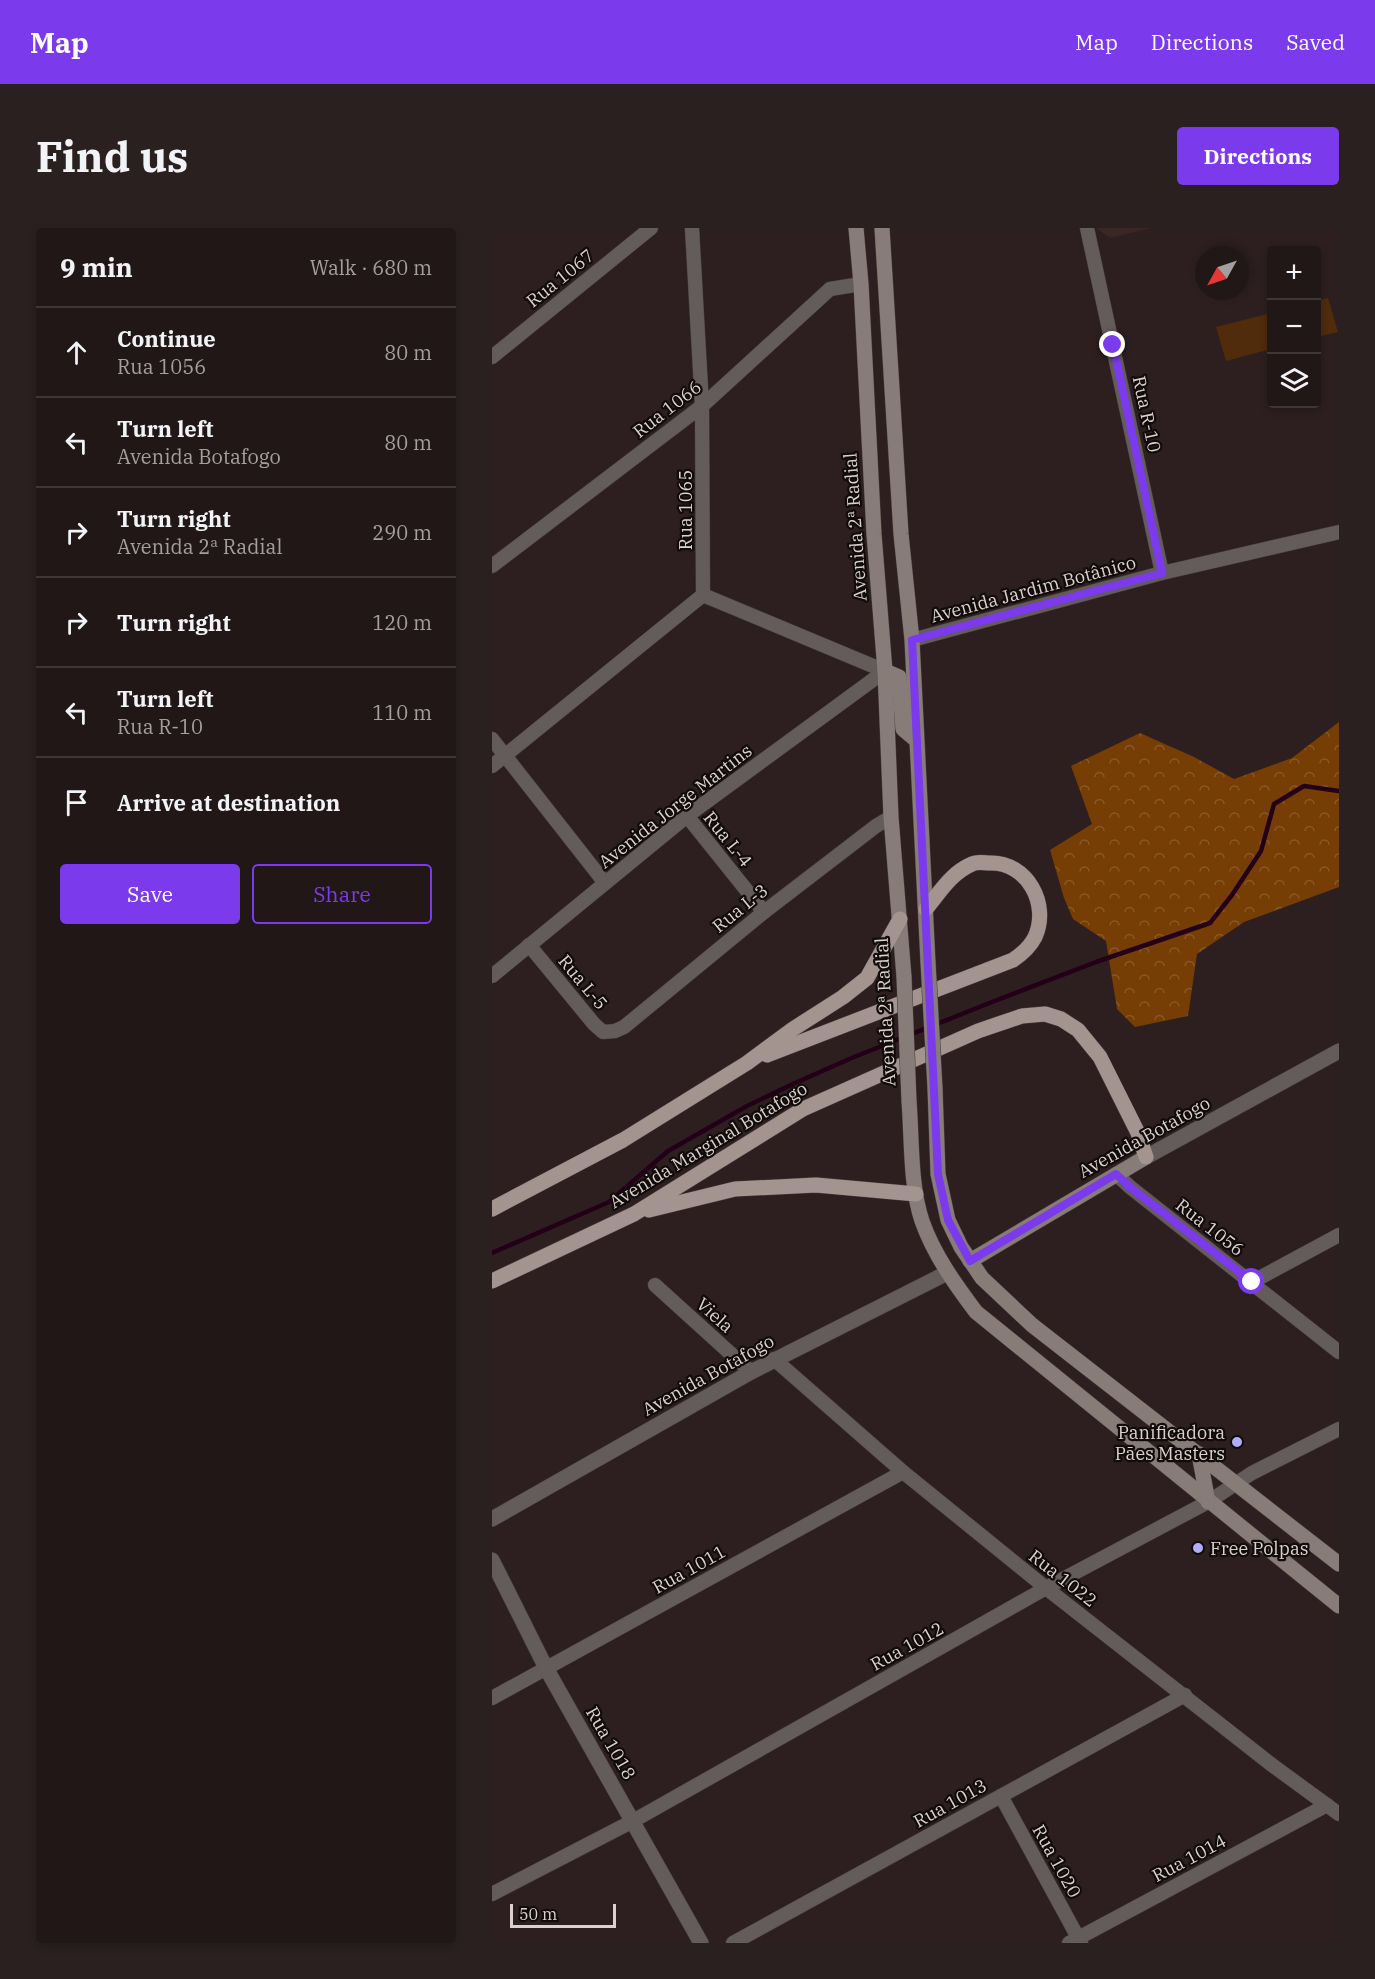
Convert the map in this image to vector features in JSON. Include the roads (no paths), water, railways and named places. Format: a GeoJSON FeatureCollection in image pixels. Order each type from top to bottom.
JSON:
{"type":"FeatureCollection","features":[{"type":"Feature","properties":{"kind":"main road","name":"Avenida 2ª Radial"},"geometry":{"type":"LineString","coordinates":[[856,228],[874,534],[885,671],[891,817],[904,977],[909,1101],[916,1194],[922,1221],[946,1273],[976,1312],[1339,1606]]}},
{"type":"Feature","properties":{"kind":"main road"},"geometry":{"type":"LineString","coordinates":[[882,228],[901,534],[912,640],[938,1174],[948,1220],[982,1278],[1032,1325],[1339,1564]]}},
{"type":"Feature","properties":{"kind":"main road"},"geometry":{"type":"LineString","coordinates":[[885,671],[899,677],[903,729],[916,740]]}},
{"type":"Feature","properties":{"kind":"main road"},"geometry":{"type":"LineString","coordinates":[[747,1063],[1013,960],[1029,947],[1038,930],[1040,920],[1038,899],[1034,889],[1019,872],[1000,862],[974,863],[951,877],[926,909]]}},
{"type":"Feature","properties":{"kind":"main road"},"geometry":{"type":"LineString","coordinates":[[492,1209],[623,1140],[747,1063],[793,1029],[843,997],[867,978],[900,919]]}},
{"type":"Feature","properties":{"kind":"main road","name":"Avenida Marginal Botafogo"},"geometry":{"type":"LineString","coordinates":[[492,1281],[634,1214],[803,1109],[978,1031],[1022,1016],[1045,1014],[1060,1019],[1078,1030],[1100,1057],[1138,1133],[1146,1157]]}},
{"type":"Feature","properties":{"kind":"main road","name":"Avenida Botafogo"},"geometry":{"type":"LineString","coordinates":[[970,1261],[1146,1157]]}},
{"type":"Feature","properties":{"kind":"main road"},"geometry":{"type":"LineString","coordinates":[[634,1214],[735,1189],[816,1185],[916,1194]]}},
{"type":"Feature","properties":{"kind":"main road"},"geometry":{"type":"LineString","coordinates":[[1198,1454],[1208,1502]]}},
{"type":"Feature","properties":{"kind":"street","name":"Rua 1067"},"geometry":{"type":"LineString","coordinates":[[492,357],[651,228]]}},
{"type":"Feature","properties":{"kind":"street","name":"Rua 1065"},"geometry":{"type":"LineString","coordinates":[[692,228],[702,406],[704,595]]}},
{"type":"Feature","properties":{"kind":"street","name":"Rua R-10"},"geometry":{"type":"LineString","coordinates":[[1087,228],[1162,573]]}},
{"type":"Feature","properties":{"kind":"street","name":"Rua 1066"},"geometry":{"type":"LineString","coordinates":[[492,566],[702,406],[830,289],[861,284]]}},
{"type":"Feature","properties":{"kind":"street","name":"Avenida Jardim Botânico"},"geometry":{"type":"LineString","coordinates":[[912,640],[1162,573],[1339,532]]}},
{"type":"Feature","properties":{"kind":"street"},"geometry":{"type":"LineString","coordinates":[[492,766],[704,595],[885,671]]}},
{"type":"Feature","properties":{"kind":"street","name":"Avenida Jorge Martins"},"geometry":{"type":"LineString","coordinates":[[492,976],[687,816],[885,671]]}},
{"type":"Feature","properties":{"kind":"street"},"geometry":{"type":"LineString","coordinates":[[492,739],[605,883]]}},
{"type":"Feature","properties":{"kind":"street","name":"Rua L-4"},"geometry":{"type":"LineString","coordinates":[[687,816],[764,912]]}},
{"type":"Feature","properties":{"kind":"street","name":"Rua L-3"},"geometry":{"type":"LineString","coordinates":[[615,1031],[624,1027],[764,912],[891,817]]}},
{"type":"Feature","properties":{"kind":"street","name":"Rua L-5"},"geometry":{"type":"LineString","coordinates":[[529,945],[594,1024],[603,1032],[615,1031]]}},
{"type":"Feature","properties":{"kind":"street","name":"Avenida Botafogo"},"geometry":{"type":"LineString","coordinates":[[1146,1157],[1339,1051]]}},
{"type":"Feature","properties":{"kind":"street","name":"Rua 1056"},"geometry":{"type":"LineString","coordinates":[[1116,1174],[1339,1352]]}},
{"type":"Feature","properties":{"kind":"street"},"geometry":{"type":"LineString","coordinates":[[1252,1282],[1339,1235]]}},
{"type":"Feature","properties":{"kind":"street","name":"Avenida Botafogo"},"geometry":{"type":"LineString","coordinates":[[492,1519],[774,1359],[946,1273]]}},
{"type":"Feature","properties":{"kind":"street","name":"Viela"},"geometry":{"type":"LineString","coordinates":[[655,1285],[751,1372]]}},
{"type":"Feature","properties":{"kind":"street","name":"Rua 1022"},"geometry":{"type":"LineString","coordinates":[[774,1359],[903,1472],[1046,1588],[1272,1765],[1339,1814]]}},
{"type":"Feature","properties":{"kind":"street","name":"Rua 1012"},"geometry":{"type":"LineString","coordinates":[[492,1894],[633,1821],[1046,1588],[1339,1429]]}},
{"type":"Feature","properties":{"kind":"street","name":"Rua 1011"},"geometry":{"type":"LineString","coordinates":[[492,1698],[903,1472]]}},
{"type":"Feature","properties":{"kind":"street","name":"Rua 1018"},"geometry":{"type":"LineString","coordinates":[[492,1560],[546,1668],[701,1943]]}},
{"type":"Feature","properties":{"kind":"street","name":"Rua 1013"},"geometry":{"type":"LineString","coordinates":[[733,1943],[1185,1695]]}},
{"type":"Feature","properties":{"kind":"street","name":"Rua 1020"},"geometry":{"type":"LineString","coordinates":[[1001,1796],[1076,1941]]}},
{"type":"Feature","properties":{"kind":"street","name":"Rua 1014"},"geometry":{"type":"LineString","coordinates":[[1076,1941],[1327,1805]]}},
{"type":"Feature","properties":{"kind":"waterway"},"geometry":{"type":"LineString","coordinates":[[492,1253],[609,1202],[668,1151],[747,1106],[795,1083],[992,1002],[1096,962],[1210,923],[1261,851],[1274,804],[1304,786],[1339,791]]}},
{"type":"Feature","properties":{"kind":"place","name":"Panificadora Pães Masters"},"geometry":{"type":"Point","coordinates":[1237,1442]}},
{"type":"Feature","properties":{"kind":"place","name":"Free Polpas"},"geometry":{"type":"Point","coordinates":[1198,1548]}}]}
